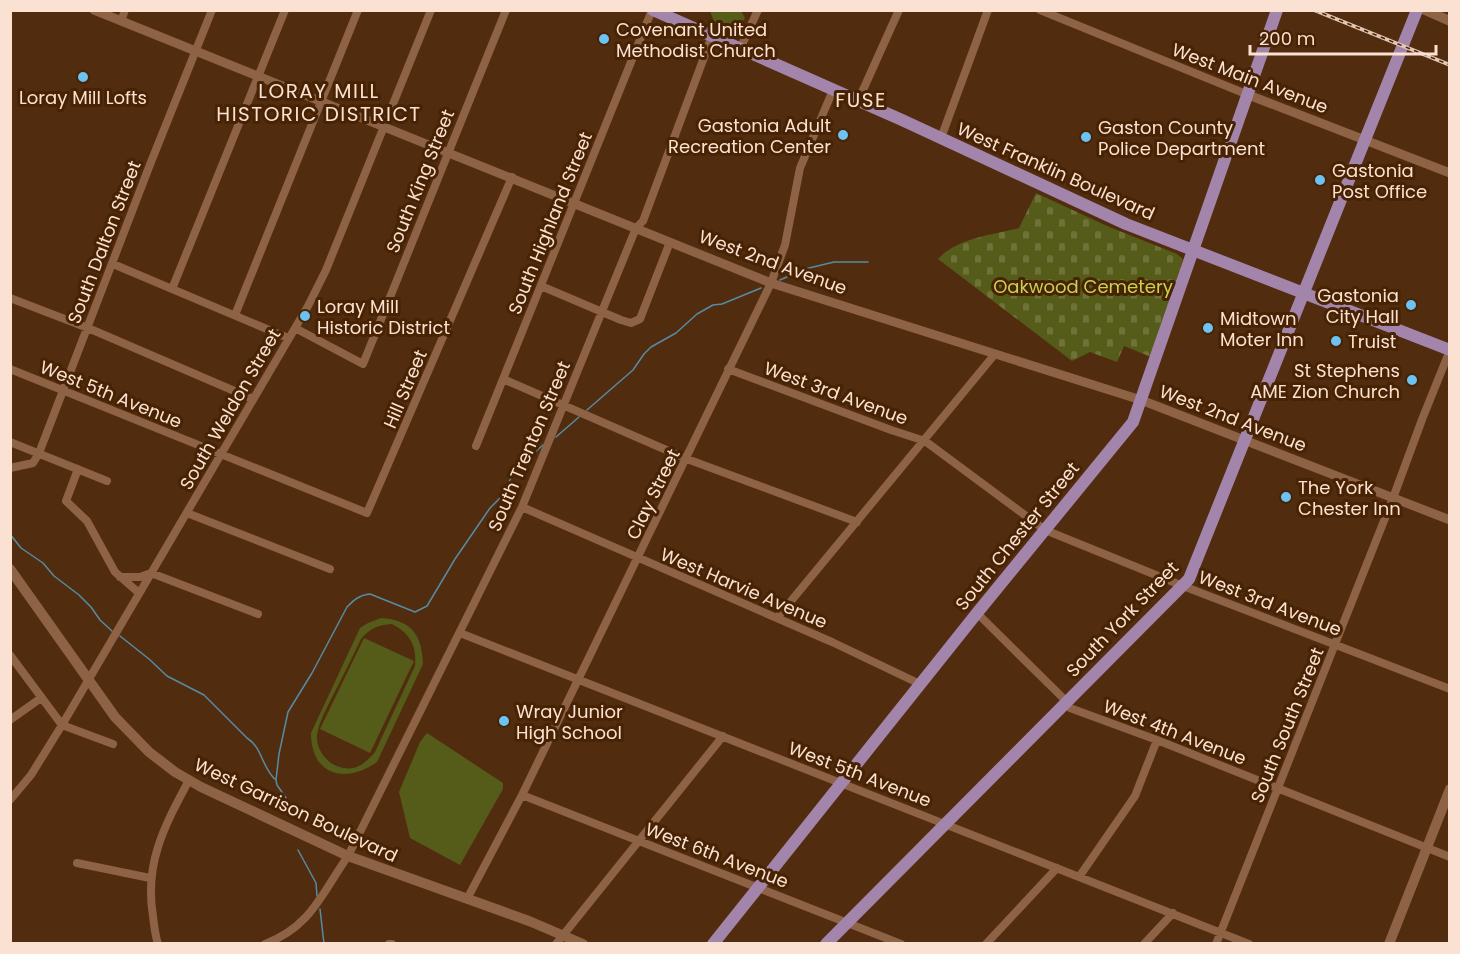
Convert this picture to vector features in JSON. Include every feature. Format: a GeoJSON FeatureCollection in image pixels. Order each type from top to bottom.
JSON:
{"type":"FeatureCollection","features":[{"type":"Feature","properties":{"kind":"main road","name":"West Franklin Boulevard"},"geometry":{"type":"LineString","coordinates":[[652,10],[941,138],[1094,210],[1449,350]]}},
{"type":"Feature","properties":{"kind":"main road","name":"South York Street"},"geometry":{"type":"LineString","coordinates":[[826,944],[1183,586],[1195,568],[1417,10]]}},
{"type":"Feature","properties":{"kind":"main road"},"geometry":{"type":"LineString","coordinates":[[1425,10],[1449,21]]}},
{"type":"Feature","properties":{"kind":"main road","name":"South Chester Street"},"geometry":{"type":"LineString","coordinates":[[713,944],[977,613],[1129,429],[1276,12]]}},
{"type":"Feature","properties":{"kind":"main road","name":"West Garrison Boulevard"},"geometry":{"type":"LineString","coordinates":[[10,569],[115,717],[161,762],[189,780],[348,856],[467,899],[560,939],[583,944]]}},
{"type":"Feature","properties":{"kind":"main road"},"geometry":{"type":"LineString","coordinates":[[1389,944],[1449,789]]}},
{"type":"Feature","properties":{"kind":"street","name":"West 2nd Avenue"},"geometry":{"type":"LineString","coordinates":[[94,10],[771,283],[1141,400],[1449,520]]}},
{"type":"Feature","properties":{"kind":"street"},"geometry":{"type":"LineString","coordinates":[[121,21],[125,10]]}},
{"type":"Feature","properties":{"kind":"street","name":"South Dalton Street"},"geometry":{"type":"LineString","coordinates":[[39,453],[212,10]]}},
{"type":"Feature","properties":{"kind":"street"},"geometry":{"type":"LineString","coordinates":[[172,289],[285,10]]}},
{"type":"Feature","properties":{"kind":"street"},"geometry":{"type":"LineString","coordinates":[[235,315],[358,10]]}},
{"type":"Feature","properties":{"kind":"street","name":"South Weldon Street"},"geometry":{"type":"LineString","coordinates":[[10,800],[31,775],[89,680],[254,399],[326,270],[431,10]]}},
{"type":"Feature","properties":{"kind":"street","name":"South King Street"},"geometry":{"type":"LineString","coordinates":[[295,328],[363,364],[506,10]]}},
{"type":"Feature","properties":{"kind":"street","name":"South Highland Street"},"geometry":{"type":"LineString","coordinates":[[476,446],[652,10]]}},
{"type":"Feature","properties":{"kind":"street"},"geometry":{"type":"LineString","coordinates":[[740,49],[758,10]]}},
{"type":"Feature","properties":{"kind":"street"},"geometry":{"type":"LineString","coordinates":[[858,101],[899,10]]}},
{"type":"Feature","properties":{"kind":"street"},"geometry":{"type":"LineString","coordinates":[[941,138],[988,10]]}},
{"type":"Feature","properties":{"kind":"street","name":"West Main Avenue"},"geometry":{"type":"LineString","coordinates":[[1040,10],[1449,173]]}},
{"type":"Feature","properties":{"kind":"street","name":"South Trenton Street"},"geometry":{"type":"LineString","coordinates":[[265,944],[286,934],[314,910],[348,856],[460,633],[522,507],[600,311],[636,228],[643,221],[712,36]]}},
{"type":"Feature","properties":{"kind":"street","name":"Clay Street"},"geometry":{"type":"LineString","coordinates":[[467,899],[579,680],[771,283],[785,245],[800,168],[833,90]]}},
{"type":"Feature","properties":{"kind":"street","name":"Hill Street"},"geometry":{"type":"LineString","coordinates":[[368,513],[512,177]]}},
{"type":"Feature","properties":{"kind":"street"},"geometry":{"type":"LineString","coordinates":[[541,286],[631,323],[640,319],[670,242]]}},
{"type":"Feature","properties":{"kind":"street"},"geometry":{"type":"LineString","coordinates":[[113,264],[288,338]]}},
{"type":"Feature","properties":{"kind":"street"},"geometry":{"type":"LineString","coordinates":[[10,298],[88,328],[254,399]]}},
{"type":"Feature","properties":{"kind":"street","name":"South South Street"},"geometry":{"type":"LineString","coordinates":[[1216,944],[1393,498],[1449,350]]}},
{"type":"Feature","properties":{"kind":"street"},"geometry":{"type":"LineString","coordinates":[[777,618],[995,354]]}},
{"type":"Feature","properties":{"kind":"street","name":"West 5th Avenue"},"geometry":{"type":"LineString","coordinates":[[10,369],[368,513]]}},
{"type":"Feature","properties":{"kind":"street","name":"West 3rd Avenue"},"geometry":{"type":"LineString","coordinates":[[728,369],[925,441],[1045,530],[1449,689]]}},
{"type":"Feature","properties":{"kind":"street"},"geometry":{"type":"LineString","coordinates":[[503,379],[687,459],[857,522]]}},
{"type":"Feature","properties":{"kind":"street"},"geometry":{"type":"LineString","coordinates":[[10,442],[107,481]]}},
{"type":"Feature","properties":{"kind":"street"},"geometry":{"type":"LineString","coordinates":[[10,468],[33,462],[39,453]]}},
{"type":"Feature","properties":{"kind":"street"},"geometry":{"type":"LineString","coordinates":[[78,469],[66,501],[87,521],[119,577],[139,593]]}},
{"type":"Feature","properties":{"kind":"street","name":"West Harvie Avenue"},"geometry":{"type":"LineString","coordinates":[[522,507],[777,618],[920,684]]}},
{"type":"Feature","properties":{"kind":"street"},"geometry":{"type":"LineString","coordinates":[[187,513],[330,569]]}},
{"type":"Feature","properties":{"kind":"street"},"geometry":{"type":"LineString","coordinates":[[119,577],[134,578],[151,573],[258,614]]}},
{"type":"Feature","properties":{"kind":"street","name":"West 4th Avenue"},"geometry":{"type":"LineString","coordinates":[[977,613],[1063,698],[1070,708],[1157,740],[1449,857]]}},
{"type":"Feature","properties":{"kind":"street","name":"West 5th Avenue"},"geometry":{"type":"LineString","coordinates":[[460,633],[1249,944]]}},
{"type":"Feature","properties":{"kind":"street"},"geometry":{"type":"LineString","coordinates":[[10,655],[62,725],[113,744]]}},
{"type":"Feature","properties":{"kind":"street"},"geometry":{"type":"LineString","coordinates":[[10,720],[41,698]]}},
{"type":"Feature","properties":{"kind":"street"},"geometry":{"type":"LineString","coordinates":[[560,939],[723,736]]}},
{"type":"Feature","properties":{"kind":"street"},"geometry":{"type":"LineString","coordinates":[[1079,877],[1135,796],[1157,740]]}},
{"type":"Feature","properties":{"kind":"street"},"geometry":{"type":"LineString","coordinates":[[158,944],[151,905],[150,878],[162,833],[189,780]]}},
{"type":"Feature","properties":{"kind":"street","name":"West 6th Avenue"},"geometry":{"type":"LineString","coordinates":[[522,795],[901,944]]}},
{"type":"Feature","properties":{"kind":"street"},"geometry":{"type":"LineString","coordinates":[[77,862],[150,878]]}},
{"type":"Feature","properties":{"kind":"street"},"geometry":{"type":"LineString","coordinates":[[986,944],[1057,868]]}},
{"type":"Feature","properties":{"kind":"street"},"geometry":{"type":"LineString","coordinates":[[1144,944],[1173,913]]}},
{"type":"Feature","properties":{"kind":"green space"},"geometry":{"type":"Polygon","coordinates":[[[710,11],[741,11],[745,18],[736,33],[715,24],[710,11]]]}},
{"type":"Feature","properties":{"kind":"green space","name":"Oakwood Cemetery"},"geometry":{"type":"Polygon","coordinates":[[[1036,193],[1107,226],[1177,254],[1183,259],[1151,357],[1124,346],[1117,362],[1090,352],[1072,361],[938,259],[955,246],[965,242],[1019,228],[1036,193]]]}},
{"type":"Feature","properties":{"kind":"green space"},"geometry":{"type":"Polygon","coordinates":[[[381,618],[392,619],[408,626],[417,637],[423,664],[377,762],[353,773],[332,772],[323,767],[317,758],[311,733],[360,628],[381,618]],[[392,624],[378,626],[361,639],[324,714],[317,736],[318,746],[323,755],[335,765],[345,768],[355,767],[368,760],[375,752],[415,666],[415,652],[411,641],[392,624]]]}},
{"type":"Feature","properties":{"kind":"green space"},"geometry":{"type":"Polygon","coordinates":[[[364,638],[414,661],[370,753],[320,729],[364,638]]]}},
{"type":"Feature","properties":{"kind":"green space"},"geometry":{"type":"Polygon","coordinates":[[[427,733],[503,783],[503,789],[460,865],[410,838],[399,792],[420,742],[427,733]]]}},
{"type":"Feature","properties":{"kind":"waterway"},"geometry":{"type":"LineString","coordinates":[[780,280],[805,269],[834,262],[868,262]]}},
{"type":"Feature","properties":{"kind":"waterway"},"geometry":{"type":"LineString","coordinates":[[587,410],[633,370],[651,347],[676,333],[697,314],[713,305],[722,304],[761,288]]}},
{"type":"Feature","properties":{"kind":"waterway"},"geometry":{"type":"LineString","coordinates":[[556,437],[579,417]]}},
{"type":"Feature","properties":{"kind":"waterway"},"geometry":{"type":"LineString","coordinates":[[276,780],[288,712],[312,673],[347,607],[357,598],[370,594],[415,612],[427,606],[455,559],[490,508],[503,495],[511,478],[524,462],[543,445]]}},
{"type":"Feature","properties":{"kind":"waterway"},"geometry":{"type":"LineString","coordinates":[[10,534],[21,548],[43,563],[54,576],[79,595],[112,631]]}},
{"type":"Feature","properties":{"kind":"waterway"},"geometry":{"type":"LineString","coordinates":[[120,636],[167,676],[204,695],[252,742],[286,798],[287,810]]}},
{"type":"Feature","properties":{"kind":"waterway"},"geometry":{"type":"LineString","coordinates":[[298,850],[316,883],[317,896]]}},
{"type":"Feature","properties":{"kind":"waterway"},"geometry":{"type":"LineString","coordinates":[[320,909],[324,944]]}},
{"type":"Feature","properties":{"kind":"railway"},"geometry":{"type":"LineString","coordinates":[[1314,10],[1450,65]]}},
{"type":"Feature","properties":{"kind":"place","name":"Covenant United Methodist Church"},"geometry":{"type":"Point","coordinates":[604,39]}},
{"type":"Feature","properties":{"kind":"place","name":"Loray Mill Lofts"},"geometry":{"type":"Point","coordinates":[83,77]}},
{"type":"Feature","properties":{"kind":"place","name":"Gastonia Adult Recreation Center"},"geometry":{"type":"Point","coordinates":[843,135]}},
{"type":"Feature","properties":{"kind":"place","name":"Gaston County Police Department"},"geometry":{"type":"Point","coordinates":[1086,137]}},
{"type":"Feature","properties":{"kind":"place","name":"Gastonia Post Office"},"geometry":{"type":"Point","coordinates":[1320,180]}},
{"type":"Feature","properties":{"kind":"place","name":"Gastonia City Hall"},"geometry":{"type":"Point","coordinates":[1411,305]}},
{"type":"Feature","properties":{"kind":"place","name":"Loray Mill Historic District"},"geometry":{"type":"Point","coordinates":[305,316]}},
{"type":"Feature","properties":{"kind":"place","name":"Midtown Moter Inn"},"geometry":{"type":"Point","coordinates":[1208,328]}},
{"type":"Feature","properties":{"kind":"place","name":"Truist"},"geometry":{"type":"Point","coordinates":[1336,341]}},
{"type":"Feature","properties":{"kind":"place","name":"St Stephens AME Zion Church"},"geometry":{"type":"Point","coordinates":[1412,380]}},
{"type":"Feature","properties":{"kind":"place","name":"The York Chester Inn"},"geometry":{"type":"Point","coordinates":[1286,497]}},
{"type":"Feature","properties":{"kind":"place","name":"Wray Junior High School"},"geometry":{"type":"Point","coordinates":[504,721]}},
{"type":"Feature","properties":{"kind":"district","name":"FUSE"},"geometry":{"type":"Point","coordinates":[861,100]}},
{"type":"Feature","properties":{"kind":"district","name":"LORAY MILL HISTORIC DISTRICT"},"geometry":{"type":"Point","coordinates":[319,102]}}]}
